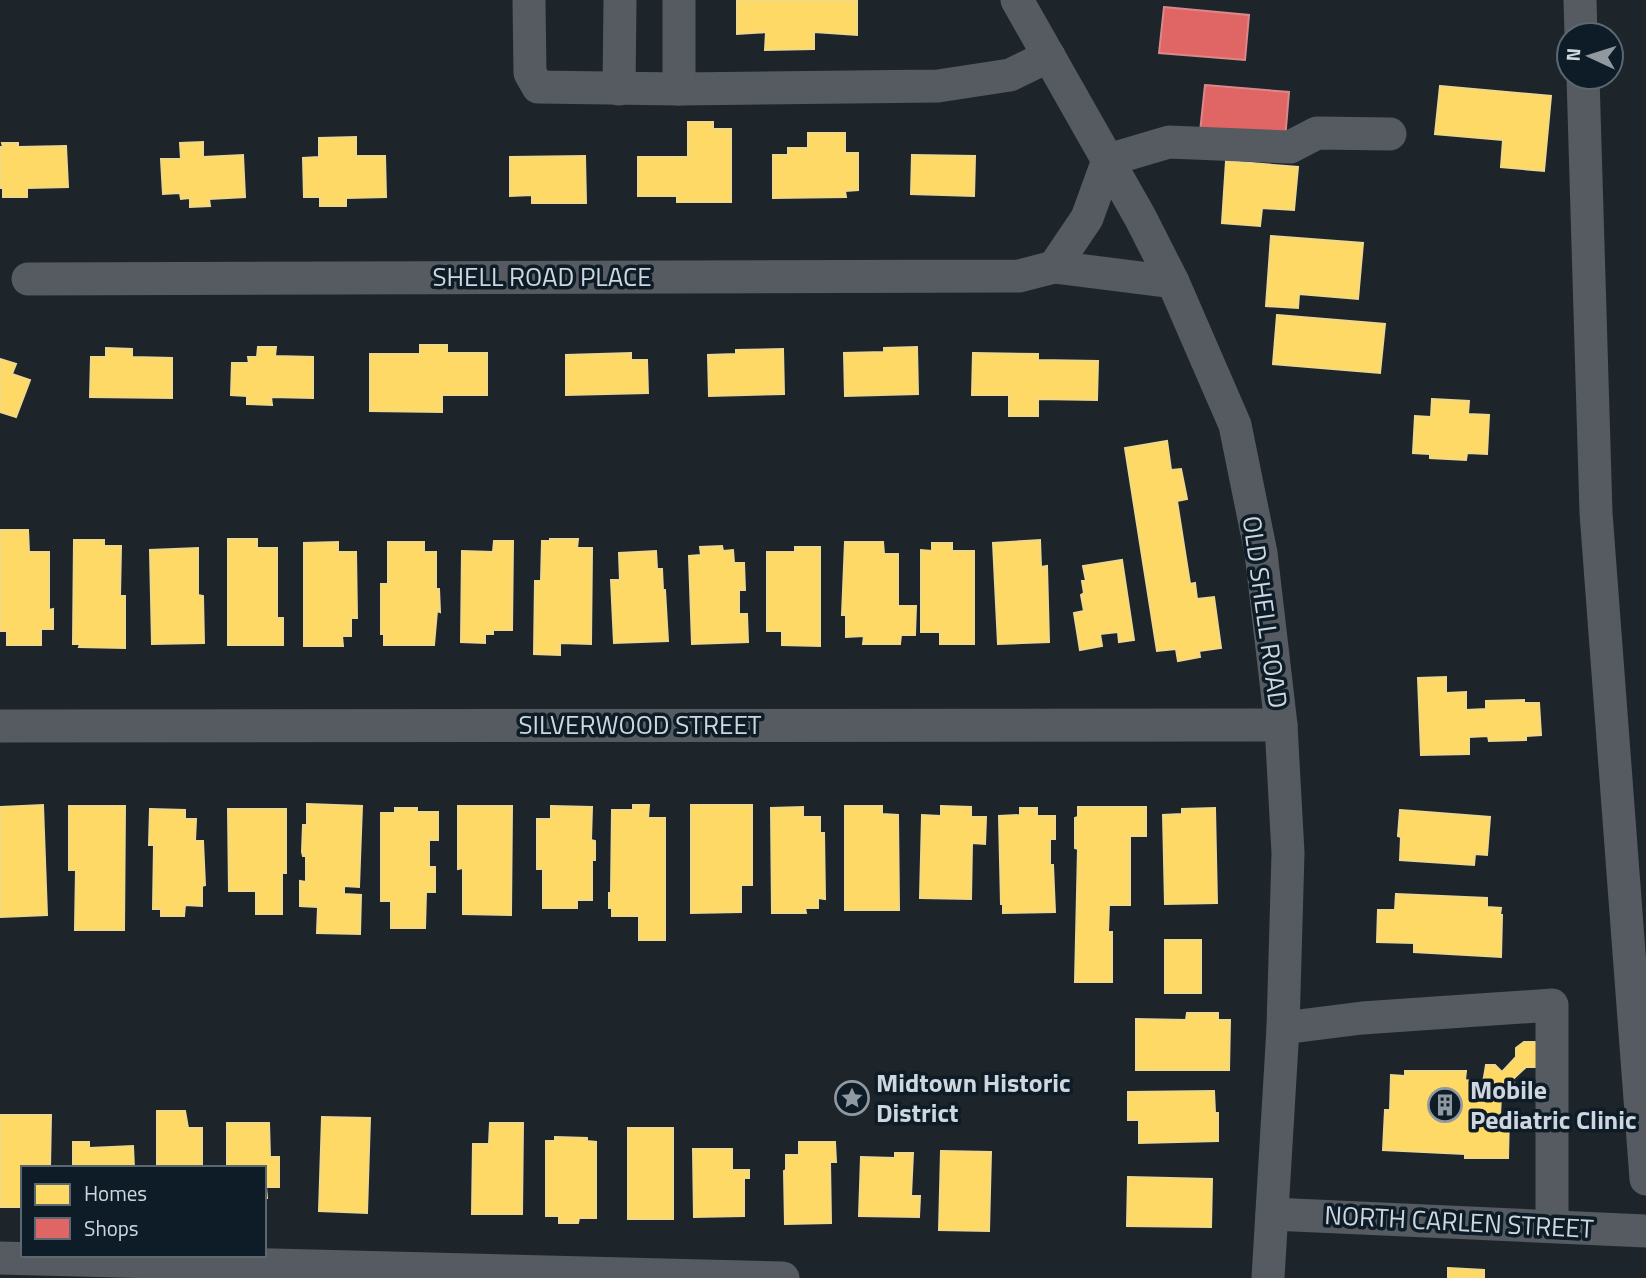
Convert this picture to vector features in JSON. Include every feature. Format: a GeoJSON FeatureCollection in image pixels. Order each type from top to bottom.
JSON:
{"type":"FeatureCollection","features":[{"type":"Feature","properties":{"kind":"street"},"geometry":{"type":"LineString","coordinates":[[529,0],[530,73],[538,87],[679,89],[938,86],[1010,75],[1049,56]]}},
{"type":"Feature","properties":{"kind":"street"},"geometry":{"type":"LineString","coordinates":[[619,89],[620,0]]}},
{"type":"Feature","properties":{"kind":"street"},"geometry":{"type":"LineString","coordinates":[[679,0],[679,89]]}},
{"type":"Feature","properties":{"kind":"street","name":"OLD SHELL ROAD"},"geometry":{"type":"LineString","coordinates":[[1017,0],[1108,160],[1172,282],[1235,425],[1261,553],[1281,724],[1288,853],[1283,1028],[1268,1278]]}},
{"type":"Feature","properties":{"kind":"street"},"geometry":{"type":"LineString","coordinates":[[1580,0],[1581,21]]}},
{"type":"Feature","properties":{"kind":"street"},"geometry":{"type":"LineString","coordinates":[[1583,91],[1596,513],[1646,1179]]}},
{"type":"Feature","properties":{"kind":"street"},"geometry":{"type":"LineString","coordinates":[[1054,267],[1087,218],[1108,160],[1169,142],[1290,147],[1317,132],[1390,134]]}},
{"type":"Feature","properties":{"kind":"street","name":"SHELL ROAD PLACE"},"geometry":{"type":"LineString","coordinates":[[29,279],[1018,276],[1054,267],[1172,282]]}},
{"type":"Feature","properties":{"kind":"street","name":"SILVERWOOD STREET"},"geometry":{"type":"LineString","coordinates":[[0,726],[1281,724]]}},
{"type":"Feature","properties":{"kind":"street"},"geometry":{"type":"LineString","coordinates":[[1283,1028],[1362,1018],[1552,1005],[1552,1226]]}},
{"type":"Feature","properties":{"kind":"street","name":"NORTH CARLEN STREET"},"geometry":{"type":"LineString","coordinates":[[1272,1214],[1646,1231]]}},
{"type":"Feature","properties":{"kind":"street"},"geometry":{"type":"LineString","coordinates":[[0,1258],[783,1278]]}},
{"type":"Feature","properties":{"kind":"building: Homes"},"geometry":{"type":"Polygon","coordinates":[[[737,0],[857,0],[857,35],[814,32],[814,49],[765,50],[766,32],[737,34],[737,0]]]}},
{"type":"Feature","properties":{"kind":"building: Homes"},"geometry":{"type":"Polygon","coordinates":[[[1440,86],[1551,96],[1544,171],[1501,167],[1503,140],[1435,134],[1440,86]]]}},
{"type":"Feature","properties":{"kind":"building: Homes"},"geometry":{"type":"Polygon","coordinates":[[[688,122],[713,122],[713,129],[731,129],[731,202],[677,202],[677,196],[638,196],[638,157],[688,157],[688,122]]]}},
{"type":"Feature","properties":{"kind":"building: Homes"},"geometry":{"type":"Polygon","coordinates":[[[808,133],[845,133],[845,153],[858,153],[858,190],[845,191],[846,197],[773,198],[773,155],[788,155],[788,148],[808,148],[808,133]]]}},
{"type":"Feature","properties":{"kind":"building: Homes"},"geometry":{"type":"Polygon","coordinates":[[[356,137],[356,156],[385,156],[386,197],[346,198],[346,206],[320,206],[320,197],[304,197],[303,158],[319,157],[319,138],[356,137]]]}},
{"type":"Feature","properties":{"kind":"building: Homes"},"geometry":{"type":"Polygon","coordinates":[[[203,142],[203,157],[243,155],[245,197],[209,199],[210,206],[190,207],[190,198],[181,199],[180,193],[163,194],[161,159],[181,159],[180,143],[203,142]]]}},
{"type":"Feature","properties":{"kind":"building: Homes"},"geometry":{"type":"Polygon","coordinates":[[[2,143],[18,143],[18,147],[66,146],[68,187],[27,188],[27,197],[3,197],[3,188],[0,188],[2,143]]]}},
{"type":"Feature","properties":{"kind":"building: Homes"},"geometry":{"type":"Polygon","coordinates":[[[912,155],[975,156],[974,196],[911,194],[912,155]]]}},
{"type":"Feature","properties":{"kind":"building: Homes"},"geometry":{"type":"Polygon","coordinates":[[[585,156],[586,203],[532,203],[532,195],[510,196],[510,157],[585,156]]]}},
{"type":"Feature","properties":{"kind":"building: Homes"},"geometry":{"type":"Polygon","coordinates":[[[1226,161],[1298,167],[1294,210],[1262,208],[1260,226],[1222,223],[1226,161]]]}},
{"type":"Feature","properties":{"kind":"building: Homes"},"geometry":{"type":"Polygon","coordinates":[[[1271,236],[1363,243],[1358,299],[1299,294],[1298,308],[1266,306],[1271,236]]]}},
{"type":"Feature","properties":{"kind":"building: Homes"},"geometry":{"type":"Polygon","coordinates":[[[1277,315],[1385,324],[1380,373],[1273,364],[1277,315]]]}},
{"type":"Feature","properties":{"kind":"building: Homes"},"geometry":{"type":"Polygon","coordinates":[[[420,345],[447,345],[447,353],[487,353],[487,395],[442,395],[442,412],[370,411],[370,354],[420,354],[420,345]]]}},
{"type":"Feature","properties":{"kind":"building: Homes"},"geometry":{"type":"Polygon","coordinates":[[[258,347],[276,347],[275,356],[313,357],[313,398],[271,397],[272,405],[247,404],[247,396],[231,395],[232,363],[249,363],[248,357],[257,357],[258,347]]]}},
{"type":"Feature","properties":{"kind":"building: Homes"},"geometry":{"type":"Polygon","coordinates":[[[917,347],[918,394],[845,396],[844,353],[884,352],[884,348],[917,347]]]}},
{"type":"Feature","properties":{"kind":"building: Homes"},"geometry":{"type":"Polygon","coordinates":[[[106,348],[132,349],[132,357],[172,358],[172,398],[90,397],[91,357],[106,357],[106,348]]]}},
{"type":"Feature","properties":{"kind":"building: Homes"},"geometry":{"type":"Polygon","coordinates":[[[783,349],[784,394],[709,396],[708,355],[736,354],[736,350],[783,349]]]}},
{"type":"Feature","properties":{"kind":"building: Homes"},"geometry":{"type":"Polygon","coordinates":[[[631,353],[631,360],[647,360],[648,393],[566,395],[566,355],[631,353]]]}},
{"type":"Feature","properties":{"kind":"building: Homes"},"geometry":{"type":"Polygon","coordinates":[[[973,353],[1038,354],[1038,360],[1098,361],[1097,400],[1038,399],[1038,416],[1009,416],[1009,395],[972,395],[973,353]]]}},
{"type":"Feature","properties":{"kind":"building: Homes"},"geometry":{"type":"Polygon","coordinates":[[[0,359],[16,364],[12,374],[30,380],[16,417],[0,412],[0,359]]]}},
{"type":"Feature","properties":{"kind":"building: Homes"},"geometry":{"type":"Polygon","coordinates":[[[1432,399],[1469,401],[1468,414],[1489,415],[1487,454],[1467,453],[1466,460],[1430,458],[1430,454],[1413,453],[1415,416],[1431,417],[1432,399]]]}},
{"type":"Feature","properties":{"kind":"building: Homes"},"geometry":{"type":"Polygon","coordinates":[[[1167,441],[1171,470],[1181,469],[1187,499],[1177,501],[1190,584],[1195,583],[1197,599],[1214,597],[1221,648],[1199,651],[1200,657],[1178,661],[1176,649],[1157,651],[1125,448],[1167,441]]]}},
{"type":"Feature","properties":{"kind":"building: Homes"},"geometry":{"type":"Polygon","coordinates":[[[0,530],[28,530],[29,552],[49,552],[49,610],[53,609],[53,629],[41,629],[41,645],[7,645],[7,631],[0,631],[0,530]]]}},
{"type":"Feature","properties":{"kind":"building: Homes"},"geometry":{"type":"Polygon","coordinates":[[[228,539],[257,539],[257,548],[277,548],[277,618],[283,618],[283,645],[228,645],[228,539]]]}},
{"type":"Feature","properties":{"kind":"building: Homes"},"geometry":{"type":"Polygon","coordinates":[[[578,539],[577,548],[592,548],[591,644],[560,643],[560,655],[534,654],[535,581],[541,581],[542,541],[578,539]]]}},
{"type":"Feature","properties":{"kind":"building: Homes"},"geometry":{"type":"Polygon","coordinates":[[[74,540],[104,540],[104,546],[121,546],[120,596],[125,596],[125,648],[79,647],[80,644],[73,644],[74,540]]]}},
{"type":"Feature","properties":{"kind":"building: Homes"},"geometry":{"type":"Polygon","coordinates":[[[1040,540],[1041,567],[1047,566],[1049,642],[998,644],[993,543],[1040,540]]]}},
{"type":"Feature","properties":{"kind":"building: Homes"},"geometry":{"type":"Polygon","coordinates":[[[494,541],[513,541],[512,630],[493,630],[493,634],[485,634],[485,643],[461,642],[462,551],[493,552],[494,541]]]}},
{"type":"Feature","properties":{"kind":"building: Homes"},"geometry":{"type":"Polygon","coordinates":[[[338,542],[338,552],[356,552],[357,618],[351,618],[351,636],[342,636],[343,646],[304,646],[304,543],[338,542]]]}},
{"type":"Feature","properties":{"kind":"building: Homes"},"geometry":{"type":"Polygon","coordinates":[[[388,542],[424,542],[424,552],[436,552],[436,589],[439,589],[440,612],[437,611],[434,645],[384,645],[384,634],[381,634],[381,584],[388,584],[388,542]]]}},
{"type":"Feature","properties":{"kind":"building: Homes"},"geometry":{"type":"Polygon","coordinates":[[[845,542],[883,542],[884,554],[898,554],[898,606],[916,606],[915,635],[901,635],[900,644],[863,644],[864,636],[846,637],[846,615],[842,615],[845,542]]]}},
{"type":"Feature","properties":{"kind":"building: Homes"},"geometry":{"type":"Polygon","coordinates":[[[932,543],[952,543],[952,551],[974,551],[974,644],[940,644],[940,632],[921,632],[921,550],[932,551],[932,543]]]}},
{"type":"Feature","properties":{"kind":"building: Homes"},"geometry":{"type":"Polygon","coordinates":[[[722,546],[723,551],[733,550],[734,563],[744,563],[745,590],[739,590],[739,614],[747,614],[748,642],[692,644],[689,556],[701,555],[700,547],[722,546]]]}},
{"type":"Feature","properties":{"kind":"building: Homes"},"geometry":{"type":"Polygon","coordinates":[[[795,547],[820,547],[820,646],[782,645],[782,631],[767,631],[767,552],[795,552],[795,547]]]}},
{"type":"Feature","properties":{"kind":"building: Homes"},"geometry":{"type":"Polygon","coordinates":[[[198,548],[198,595],[203,596],[204,643],[152,644],[150,550],[198,548]]]}},
{"type":"Feature","properties":{"kind":"building: Homes"},"geometry":{"type":"Polygon","coordinates":[[[656,551],[657,569],[662,569],[665,590],[668,641],[614,643],[611,580],[620,580],[619,553],[656,551]]]}},
{"type":"Feature","properties":{"kind":"building: Homes"},"geometry":{"type":"Polygon","coordinates":[[[1122,560],[1134,640],[1119,642],[1118,632],[1100,634],[1102,646],[1080,650],[1074,613],[1084,611],[1081,595],[1084,593],[1082,581],[1086,581],[1083,566],[1122,560]]]}},
{"type":"Feature","properties":{"kind":"building: Homes"},"geometry":{"type":"Polygon","coordinates":[[[1446,677],[1446,693],[1466,692],[1466,710],[1486,709],[1486,701],[1524,700],[1524,703],[1539,703],[1541,735],[1526,736],[1526,740],[1489,741],[1488,736],[1469,737],[1469,754],[1421,755],[1418,678],[1446,677]]]}},
{"type":"Feature","properties":{"kind":"building: Homes"},"geometry":{"type":"Polygon","coordinates":[[[307,804],[362,806],[359,887],[344,886],[344,894],[361,895],[360,934],[317,933],[318,907],[300,906],[300,881],[306,882],[306,856],[303,856],[302,852],[303,825],[307,825],[307,804]]]}},
{"type":"Feature","properties":{"kind":"building: Homes"},"geometry":{"type":"Polygon","coordinates":[[[43,805],[47,915],[0,917],[0,807],[43,805]]]}},
{"type":"Feature","properties":{"kind":"building: Homes"},"geometry":{"type":"Polygon","coordinates":[[[633,805],[649,805],[648,818],[665,818],[665,940],[639,940],[639,916],[612,916],[612,908],[609,908],[612,810],[633,810],[633,805]]]}},
{"type":"Feature","properties":{"kind":"building: Homes"},"geometry":{"type":"Polygon","coordinates":[[[691,805],[752,805],[752,885],[741,885],[741,912],[691,913],[691,805]]]}},
{"type":"Feature","properties":{"kind":"building: Homes"},"geometry":{"type":"Polygon","coordinates":[[[69,806],[125,806],[124,930],[75,930],[76,870],[69,870],[69,806]]]}},
{"type":"Feature","properties":{"kind":"building: Homes"},"geometry":{"type":"Polygon","coordinates":[[[458,806],[512,806],[511,915],[463,914],[463,868],[458,869],[458,806]]]}},
{"type":"Feature","properties":{"kind":"building: Homes"},"geometry":{"type":"Polygon","coordinates":[[[551,806],[592,807],[591,840],[595,841],[595,860],[592,860],[592,900],[577,900],[577,908],[543,908],[543,869],[537,869],[537,819],[551,819],[551,806]]]}},
{"type":"Feature","properties":{"kind":"building: Homes"},"geometry":{"type":"Polygon","coordinates":[[[845,806],[882,806],[882,814],[898,815],[899,910],[845,910],[845,806]]]}},
{"type":"Feature","properties":{"kind":"building: Homes"},"geometry":{"type":"Polygon","coordinates":[[[941,806],[971,807],[971,817],[986,817],[985,844],[972,843],[971,899],[920,898],[922,815],[941,816],[941,806]]]}},
{"type":"Feature","properties":{"kind":"building: Homes"},"geometry":{"type":"Polygon","coordinates":[[[803,807],[803,817],[820,817],[820,833],[824,833],[825,899],[818,898],[818,908],[805,908],[806,913],[772,913],[771,808],[803,807]]]}},
{"type":"Feature","properties":{"kind":"building: Homes"},"geometry":{"type":"Polygon","coordinates":[[[1078,807],[1146,807],[1146,836],[1130,836],[1130,905],[1109,905],[1112,982],[1075,982],[1078,849],[1075,848],[1075,818],[1078,817],[1078,807]]]}},
{"type":"Feature","properties":{"kind":"building: Homes"},"geometry":{"type":"Polygon","coordinates":[[[395,808],[438,812],[438,840],[429,840],[429,867],[435,867],[435,892],[426,892],[425,928],[391,928],[391,901],[381,901],[381,813],[395,813],[395,808]]]}},
{"type":"Feature","properties":{"kind":"building: Homes"},"geometry":{"type":"Polygon","coordinates":[[[1020,808],[1037,808],[1037,816],[1055,816],[1055,839],[1050,839],[1050,865],[1053,865],[1055,912],[1003,913],[999,816],[1020,815],[1020,808]]]}},
{"type":"Feature","properties":{"kind":"building: Homes"},"geometry":{"type":"Polygon","coordinates":[[[1215,808],[1217,903],[1165,904],[1163,815],[1182,814],[1182,809],[1215,808]]]}},
{"type":"Feature","properties":{"kind":"building: Homes"},"geometry":{"type":"Polygon","coordinates":[[[150,809],[185,810],[185,819],[196,819],[195,841],[203,841],[205,885],[202,886],[202,906],[185,905],[184,916],[161,916],[161,909],[153,909],[154,845],[149,845],[150,809]]]}},
{"type":"Feature","properties":{"kind":"building: Homes"},"geometry":{"type":"Polygon","coordinates":[[[228,809],[286,809],[286,873],[282,873],[282,914],[256,914],[256,891],[229,891],[228,809]]]}},
{"type":"Feature","properties":{"kind":"building: Homes"},"geometry":{"type":"Polygon","coordinates":[[[1400,810],[1490,817],[1487,855],[1475,854],[1474,865],[1400,860],[1400,810]]]}},
{"type":"Feature","properties":{"kind":"building: Homes"},"geometry":{"type":"Polygon","coordinates":[[[1396,894],[1487,898],[1487,907],[1501,908],[1501,957],[1414,952],[1414,943],[1377,942],[1378,910],[1395,910],[1396,894]]]}},
{"type":"Feature","properties":{"kind":"building: Homes"},"geometry":{"type":"Polygon","coordinates":[[[1165,940],[1201,940],[1201,993],[1165,993],[1165,940]]]}},
{"type":"Feature","properties":{"kind":"building: Homes"},"geometry":{"type":"Polygon","coordinates":[[[1187,1013],[1218,1013],[1218,1020],[1230,1020],[1229,1070],[1136,1070],[1136,1019],[1186,1020],[1187,1013]]]}},
{"type":"Feature","properties":{"kind":"building: Homes","name":"Mobile Pediatric Clinic"},"geometry":{"type":"Polygon","coordinates":[[[1524,1042],[1535,1042],[1542,1050],[1536,1067],[1526,1067],[1512,1080],[1516,1085],[1516,1097],[1501,1096],[1500,1115],[1509,1116],[1508,1158],[1465,1158],[1465,1154],[1383,1150],[1385,1110],[1390,1110],[1391,1075],[1405,1076],[1405,1071],[1466,1071],[1465,1080],[1483,1083],[1486,1065],[1495,1065],[1502,1072],[1516,1057],[1516,1048],[1524,1042]]]}},
{"type":"Feature","properties":{"kind":"building: Homes"},"geometry":{"type":"Polygon","coordinates":[[[1214,1091],[1215,1113],[1218,1113],[1218,1141],[1139,1143],[1139,1120],[1128,1120],[1128,1092],[1214,1091]]]}},
{"type":"Feature","properties":{"kind":"building: Homes"},"geometry":{"type":"Polygon","coordinates":[[[157,1111],[185,1111],[188,1128],[202,1128],[202,1166],[157,1166],[157,1111]]]}},
{"type":"Feature","properties":{"kind":"building: Homes"},"geometry":{"type":"Polygon","coordinates":[[[0,1115],[51,1115],[50,1166],[21,1166],[21,1207],[0,1207],[0,1115]]]}},
{"type":"Feature","properties":{"kind":"building: Homes"},"geometry":{"type":"Polygon","coordinates":[[[322,1117],[370,1118],[367,1213],[319,1211],[322,1117]]]}},
{"type":"Feature","properties":{"kind":"building: Homes"},"geometry":{"type":"Polygon","coordinates":[[[227,1123],[269,1123],[270,1157],[279,1157],[279,1187],[266,1187],[266,1166],[227,1166],[227,1123]]]}},
{"type":"Feature","properties":{"kind":"building: Homes"},"geometry":{"type":"Polygon","coordinates":[[[490,1123],[523,1123],[522,1214],[472,1214],[473,1144],[489,1144],[490,1123]]]}},
{"type":"Feature","properties":{"kind":"building: Homes"},"geometry":{"type":"Polygon","coordinates":[[[628,1128],[673,1128],[673,1219],[628,1219],[628,1128]]]}},
{"type":"Feature","properties":{"kind":"building: Homes"},"geometry":{"type":"Polygon","coordinates":[[[555,1137],[587,1138],[587,1141],[596,1142],[596,1218],[579,1218],[578,1223],[559,1223],[559,1216],[546,1216],[546,1141],[555,1141],[555,1137]]]}},
{"type":"Feature","properties":{"kind":"building: Homes"},"geometry":{"type":"Polygon","coordinates":[[[73,1142],[89,1142],[89,1148],[133,1146],[134,1166],[73,1166],[73,1142]]]}},
{"type":"Feature","properties":{"kind":"building: Homes"},"geometry":{"type":"Polygon","coordinates":[[[799,1142],[835,1142],[836,1162],[830,1162],[831,1223],[785,1224],[786,1155],[799,1155],[799,1142]]]}},
{"type":"Feature","properties":{"kind":"building: Homes"},"geometry":{"type":"Polygon","coordinates":[[[693,1149],[732,1149],[732,1170],[749,1170],[749,1178],[744,1178],[744,1216],[694,1217],[693,1149]]]}},
{"type":"Feature","properties":{"kind":"building: Homes"},"geometry":{"type":"Polygon","coordinates":[[[941,1151],[991,1152],[989,1231],[939,1230],[941,1151]]]}},
{"type":"Feature","properties":{"kind":"building: Homes"},"geometry":{"type":"Polygon","coordinates":[[[895,1153],[913,1153],[911,1196],[920,1196],[919,1217],[859,1216],[861,1157],[895,1158],[895,1153]]]}},
{"type":"Feature","properties":{"kind":"building: Homes"},"geometry":{"type":"Polygon","coordinates":[[[1128,1177],[1212,1179],[1211,1227],[1127,1226],[1128,1177]]]}},
{"type":"Feature","properties":{"kind":"building: Homes"},"geometry":{"type":"Polygon","coordinates":[[[1448,1268],[1484,1270],[1484,1278],[1448,1278],[1448,1268]]]}},
{"type":"Feature","properties":{"kind":"building: Shops"},"geometry":{"type":"Polygon","coordinates":[[[1164,7],[1249,15],[1245,60],[1159,53],[1164,7]]]}},
{"type":"Feature","properties":{"kind":"building: Shops"},"geometry":{"type":"Polygon","coordinates":[[[1205,85],[1289,92],[1285,140],[1200,132],[1205,85]]]}},
{"type":"Feature","properties":{"kind":"place","name":"Midtown Historic District"},"geometry":{"type":"Point","coordinates":[852,1098]}},
{"type":"Feature","properties":{"kind":"place","name":"Mobile Pediatric Clinic"},"geometry":{"type":"Point","coordinates":[1445,1105]}}]}
